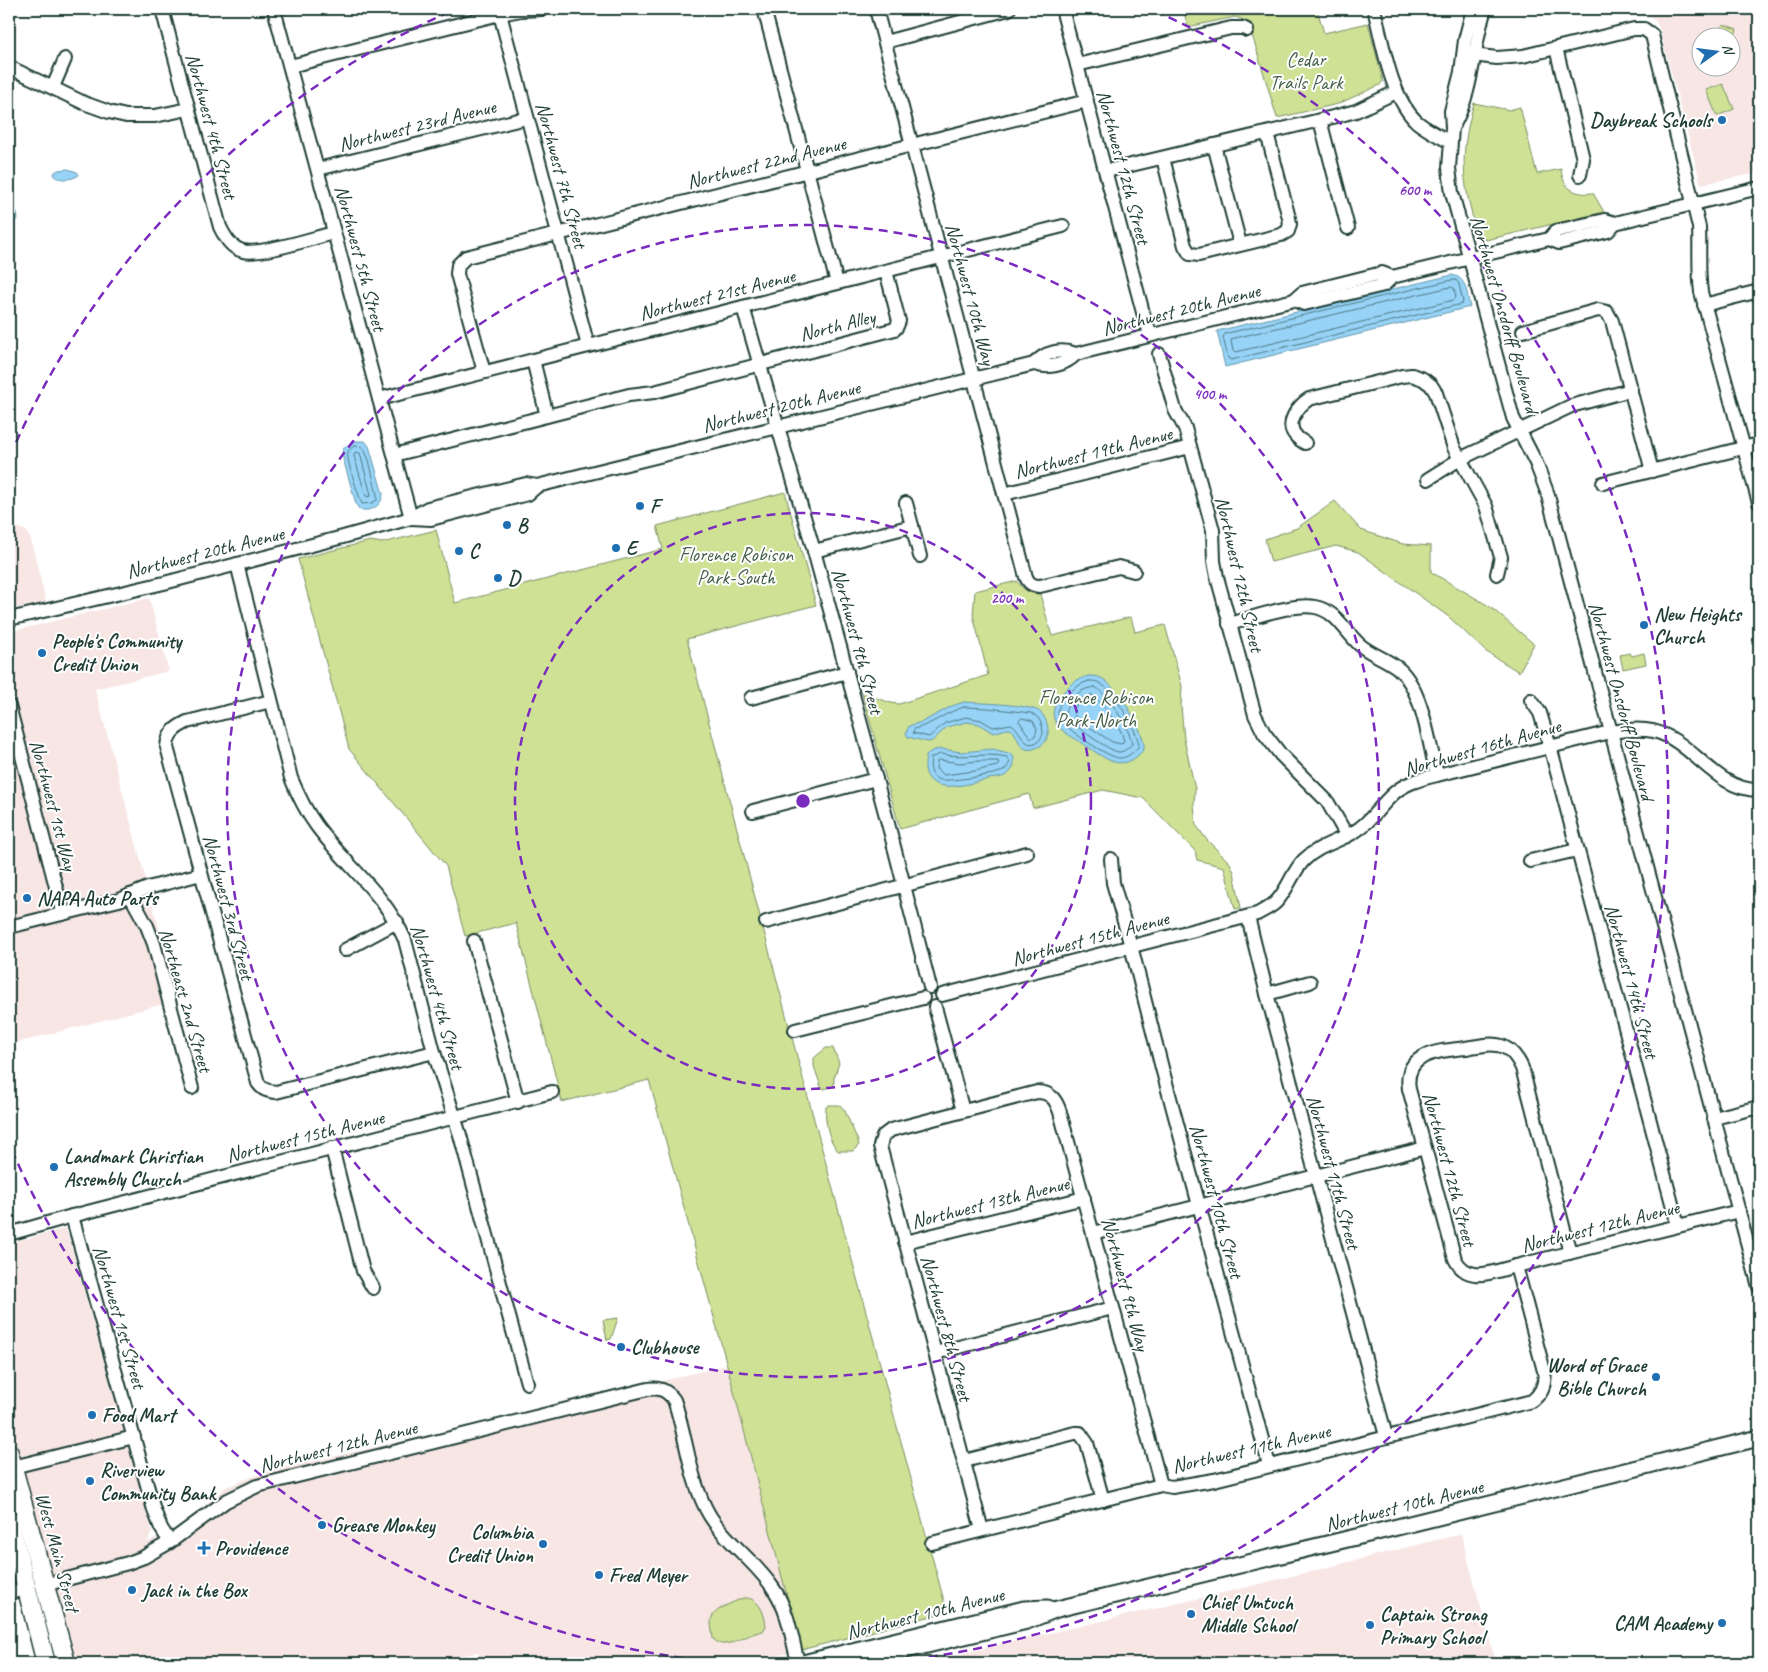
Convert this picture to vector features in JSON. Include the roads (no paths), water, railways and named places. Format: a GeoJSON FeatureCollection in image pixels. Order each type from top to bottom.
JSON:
{"type":"FeatureCollection","features":[{"type":"Feature","properties":{"kind":"highway","name":"West Main Street"},"geometry":{"type":"LineString","coordinates":[[11,1460],[66,1663]]}},
{"type":"Feature","properties":{"kind":"highway","name":"West Main Street"},"geometry":{"type":"LineString","coordinates":[[9,1520],[46,1663]]}},
{"type":"Feature","properties":{"kind":"main road","name":"Northwest 10th Avenue"},"geometry":{"type":"LineString","coordinates":[[852,1663],[1027,1621],[1057,1609],[1759,1438]]}},
{"type":"Feature","properties":{"kind":"main road","name":"Northwest 10th Avenue"},"geometry":{"type":"LineString","coordinates":[[803,1663],[1024,1609],[1057,1609]]}},
{"type":"Feature","properties":{"kind":"street","name":"Northwest 4th Street"},"geometry":{"type":"LineString","coordinates":[[162,9],[220,227],[229,242],[235,248],[242,251],[257,252],[334,233]]}},
{"type":"Feature","properties":{"kind":"street","name":"Northwest 5th Street"},"geometry":{"type":"LineString","coordinates":[[274,9],[410,518]]}},
{"type":"Feature","properties":{"kind":"street"},"geometry":{"type":"LineString","coordinates":[[290,66],[500,14],[542,9]]}},
{"type":"Feature","properties":{"kind":"street"},"geometry":{"type":"LineString","coordinates":[[764,9],[837,283]]}},
{"type":"Feature","properties":{"kind":"street","name":"Northwest 10th Way"},"geometry":{"type":"LineString","coordinates":[[876,9],[1026,577],[1034,586],[1040,586],[1119,567],[1134,571]]}},
{"type":"Feature","properties":{"kind":"street"},"geometry":{"type":"LineString","coordinates":[[885,42],[1009,9]]}},
{"type":"Feature","properties":{"kind":"street","name":"Northwest 12th Street"},"geometry":{"type":"LineString","coordinates":[[1062,9],[1145,320],[1151,335]]}},
{"type":"Feature","properties":{"kind":"street"},"geometry":{"type":"LineString","coordinates":[[1374,9],[1396,92],[1410,115],[1418,123],[1450,142]]}},
{"type":"Feature","properties":{"kind":"street","name":"Northwest Onsdorff Boulevard"},"geometry":{"type":"LineString","coordinates":[[1469,54],[1469,22],[1473,9]]}},
{"type":"Feature","properties":{"kind":"street","name":"Northwest Onsdorff Boulevard"},"geometry":{"type":"LineString","coordinates":[[1486,9],[1479,33],[1460,78],[1451,111],[1450,181],[1514,418],[1536,463],[1547,492],[1759,1287]]}},
{"type":"Feature","properties":{"kind":"street","name":"Northwest 7th Street"},"geometry":{"type":"LineString","coordinates":[[500,14],[526,118],[588,346]]}},
{"type":"Feature","properties":{"kind":"street"},"geometry":{"type":"LineString","coordinates":[[1077,65],[1231,28],[1247,30]]}},
{"type":"Feature","properties":{"kind":"street"},"geometry":{"type":"LineString","coordinates":[[1469,54],[1508,58],[1634,29],[1644,29],[1649,32],[1655,43],[1699,227],[1701,250],[1699,274],[1704,305],[1759,503]]}},
{"type":"Feature","properties":{"kind":"street"},"geometry":{"type":"LineString","coordinates":[[1556,48],[1583,159],[1580,175]]}},
{"type":"Feature","properties":{"kind":"street"},"geometry":{"type":"LineString","coordinates":[[53,87],[65,59]]}},
{"type":"Feature","properties":{"kind":"street"},"geometry":{"type":"LineString","coordinates":[[9,67],[84,103],[126,116],[155,116],[188,109]]}},
{"type":"Feature","properties":{"kind":"street"},"geometry":{"type":"LineString","coordinates":[[1106,171],[1356,111],[1396,92]]}},
{"type":"Feature","properties":{"kind":"street","name":"Northwest 22nd Avenue"},"geometry":{"type":"LineString","coordinates":[[484,372],[457,274],[458,265],[466,257],[1087,101]]}},
{"type":"Feature","properties":{"kind":"street","name":"Northwest 23rd Avenue"},"geometry":{"type":"LineString","coordinates":[[318,169],[526,118]]}},
{"type":"Feature","properties":{"kind":"street"},"geometry":{"type":"LineString","coordinates":[[1320,120],[1348,228]]}},
{"type":"Feature","properties":{"kind":"street"},"geometry":{"type":"LineString","coordinates":[[1163,158],[1185,246],[1190,254],[1199,255],[1281,235],[1289,228],[1289,218],[1267,133]]}},
{"type":"Feature","properties":{"kind":"street"},"geometry":{"type":"LineString","coordinates":[[1214,145],[1240,244]]}},
{"type":"Feature","properties":{"kind":"street","name":"Northwest 20th Avenue"},"geometry":{"type":"LineString","coordinates":[[9,619],[164,583],[410,518],[431,520],[528,494],[537,486],[974,378],[1034,364],[1045,367],[1068,362],[1076,354],[1294,300],[1302,293],[1344,282],[1382,274],[1392,277],[1548,239],[1559,243],[1608,231],[1615,223],[1759,188]]}},
{"type":"Feature","properties":{"kind":"street","name":"Northwest 21st Avenue"},"geometry":{"type":"LineString","coordinates":[[379,398],[1063,226]]}},
{"type":"Feature","properties":{"kind":"street","name":"North Alley"},"geometry":{"type":"LineString","coordinates":[[394,455],[629,395],[654,392],[895,329],[899,321],[886,271]]}},
{"type":"Feature","properties":{"kind":"street"},"geometry":{"type":"LineString","coordinates":[[1704,305],[1759,291]]}},
{"type":"Feature","properties":{"kind":"street","name":"Northwest 9th Street"},"geometry":{"type":"LineString","coordinates":[[743,307],[814,550],[930,987]]}},
{"type":"Feature","properties":{"kind":"street"},"geometry":{"type":"LineString","coordinates":[[1523,331],[1598,310],[1607,312],[1612,321],[1652,471]]}},
{"type":"Feature","properties":{"kind":"street","name":"Northwest 12th Street"},"geometry":{"type":"LineString","coordinates":[[1160,354],[1175,410],[1185,428],[1213,530],[1214,562],[1229,624],[1252,704],[1264,733],[1288,764],[1328,801],[1347,836]]}},
{"type":"Feature","properties":{"kind":"street"},"geometry":{"type":"LineString","coordinates":[[532,360],[547,416]]}},
{"type":"Feature","properties":{"kind":"street"},"geometry":{"type":"LineString","coordinates":[[1305,444],[1295,436],[1291,426],[1294,414],[1309,399],[1402,376],[1412,375],[1423,379],[1431,385],[1436,393],[1448,433],[1460,459],[1479,490],[1488,512],[1501,557],[1498,574]]}},
{"type":"Feature","properties":{"kind":"street"},"geometry":{"type":"LineString","coordinates":[[1428,479],[1460,459],[1571,406],[1631,390]]}},
{"type":"Feature","properties":{"kind":"street"},"geometry":{"type":"LineString","coordinates":[[1603,483],[1759,444]]}},
{"type":"Feature","properties":{"kind":"street","name":"Northwest 19th Avenue"},"geometry":{"type":"LineString","coordinates":[[1004,494],[1190,446]]}},
{"type":"Feature","properties":{"kind":"street"},"geometry":{"type":"LineString","coordinates":[[906,503],[920,556]]}},
{"type":"Feature","properties":{"kind":"street"},"geometry":{"type":"LineString","coordinates":[[814,550],[912,526]]}},
{"type":"Feature","properties":{"kind":"street","name":"Northwest 4th Street"},"geometry":{"type":"LineString","coordinates":[[237,564],[290,778],[301,802],[316,826],[384,902],[397,922],[410,958],[434,1052],[463,1144],[527,1383]]}},
{"type":"Feature","properties":{"kind":"street"},"geometry":{"type":"LineString","coordinates":[[1229,624],[1302,607],[1323,609],[1337,618],[1360,645],[1394,664],[1408,679],[1420,705],[1437,775]]}},
{"type":"Feature","properties":{"kind":"street"},"geometry":{"type":"LineString","coordinates":[[751,698],[847,672]]}},
{"type":"Feature","properties":{"kind":"street","name":"Northwest 14th Street"},"geometry":{"type":"LineString","coordinates":[[1531,700],[1540,713],[1550,746],[1678,1226]]}},
{"type":"Feature","properties":{"kind":"street","name":"Northwest 3rd Street"},"geometry":{"type":"LineString","coordinates":[[271,701],[187,722],[178,726],[170,733],[167,747],[255,1076],[262,1089],[276,1092],[434,1052]]}},
{"type":"Feature","properties":{"kind":"street","name":"Northwest 1st Way"},"geometry":{"type":"LineString","coordinates":[[9,706],[63,914]]}},
{"type":"Feature","properties":{"kind":"street","name":"Northwest 16th Avenue"},"geometry":{"type":"LineString","coordinates":[[1248,917],[1268,908],[1276,902],[1287,888],[1298,866],[1306,858],[1315,851],[1355,832],[1374,817],[1392,795],[1416,780],[1550,746],[1610,732],[1642,729],[1660,734],[1680,745],[1724,779],[1747,790],[1759,790]]}},
{"type":"Feature","properties":{"kind":"street"},"geometry":{"type":"LineString","coordinates":[[753,811],[876,778]]}},
{"type":"Feature","properties":{"kind":"street"},"geometry":{"type":"LineString","coordinates":[[1530,861],[1577,850]]}},
{"type":"Feature","properties":{"kind":"street"},"geometry":{"type":"LineString","coordinates":[[766,922],[1027,853]]}},
{"type":"Feature","properties":{"kind":"street","name":"Northwest 10th Street"},"geometry":{"type":"LineString","coordinates":[[1112,859],[1113,883],[1269,1465]]}},
{"type":"Feature","properties":{"kind":"street"},"geometry":{"type":"LineString","coordinates":[[9,927],[119,900],[148,888],[201,874]]}},
{"type":"Feature","properties":{"kind":"street","name":"Northeast 2nd Street"},"geometry":{"type":"LineString","coordinates":[[130,895],[147,926],[154,944],[192,1088]]}},
{"type":"Feature","properties":{"kind":"street","name":"Northwest 15th Avenue"},"geometry":{"type":"LineString","coordinates":[[942,995],[1248,917]]}},
{"type":"Feature","properties":{"kind":"street","name":"Northwest 11th Street"},"geometry":{"type":"LineString","coordinates":[[1248,917],[1386,1436]]}},
{"type":"Feature","properties":{"kind":"street"},"geometry":{"type":"LineString","coordinates":[[345,950],[397,922]]}},
{"type":"Feature","properties":{"kind":"street"},"geometry":{"type":"LineString","coordinates":[[474,941],[518,1102]]}},
{"type":"Feature","properties":{"kind":"street"},"geometry":{"type":"LineString","coordinates":[[1267,994],[1310,982]]}},
{"type":"Feature","properties":{"kind":"street"},"geometry":{"type":"LineString","coordinates":[[930,987],[939,989],[942,995],[940,1004],[935,1007],[926,1005],[923,998],[925,990],[930,987]]}},
{"type":"Feature","properties":{"kind":"street"},"geometry":{"type":"LineString","coordinates":[[795,1030],[923,998]]}},
{"type":"Feature","properties":{"kind":"street"},"geometry":{"type":"LineString","coordinates":[[935,1007],[963,1111]]}},
{"type":"Feature","properties":{"kind":"street","name":"Northwest 12th Street"},"geometry":{"type":"LineString","coordinates":[[1469,1274],[1459,1267],[1454,1259],[1409,1089],[1408,1078],[1411,1069],[1420,1058],[1435,1052],[1490,1045],[1503,1047],[1511,1052],[1519,1062],[1570,1253]]}},
{"type":"Feature","properties":{"kind":"street","name":"Northwest 15th Avenue"},"geometry":{"type":"LineString","coordinates":[[9,1234],[552,1092]]}},
{"type":"Feature","properties":{"kind":"street","name":"Northwest 9th Way"},"geometry":{"type":"LineString","coordinates":[[963,1111],[1037,1092],[1052,1092],[1057,1102],[1084,1198],[1161,1485]]}},
{"type":"Feature","properties":{"kind":"street"},"geometry":{"type":"LineString","coordinates":[[1714,1118],[1759,1107]]}},
{"type":"Feature","properties":{"kind":"street","name":"Northwest 8th Street"},"geometry":{"type":"LineString","coordinates":[[963,1111],[891,1130],[883,1136],[880,1142],[880,1151],[982,1530]]}},
{"type":"Feature","properties":{"kind":"street"},"geometry":{"type":"LineString","coordinates":[[332,1148],[363,1271],[373,1288]]}},
{"type":"Feature","properties":{"kind":"street"},"geometry":{"type":"LineString","coordinates":[[1093,1233],[1425,1148]]}},
{"type":"Feature","properties":{"kind":"street","name":"Northwest 13th Avenue"},"geometry":{"type":"LineString","coordinates":[[905,1242],[1084,1198]]}},
{"type":"Feature","properties":{"kind":"street","name":"Northwest 12th Avenue"},"geometry":{"type":"LineString","coordinates":[[1469,1274],[1484,1274],[1739,1211]]}},
{"type":"Feature","properties":{"kind":"street","name":"Northwest 1st Street"},"geometry":{"type":"LineString","coordinates":[[72,1216],[154,1510],[161,1528],[170,1542]]}},
{"type":"Feature","properties":{"kind":"street","name":"Northwest 11th Avenue"},"geometry":{"type":"LineString","coordinates":[[932,1543],[1161,1485],[1172,1487],[1194,1484],[1529,1402],[1535,1398],[1542,1387],[1545,1377],[1516,1266]]}},
{"type":"Feature","properties":{"kind":"street"},"geometry":{"type":"LineString","coordinates":[[935,1353],[1113,1308]]}},
{"type":"Feature","properties":{"kind":"street","name":"Northwest 12th Avenue"},"geometry":{"type":"LineString","coordinates":[[44,1585],[144,1557],[170,1542],[220,1505],[257,1486],[648,1388],[660,1388],[666,1391],[674,1400],[698,1485],[708,1510],[728,1540],[774,1589],[790,1628],[798,1663]]}},
{"type":"Feature","properties":{"kind":"street"},"geometry":{"type":"LineString","coordinates":[[964,1460],[1080,1433],[1088,1443],[1103,1500]]}},
{"type":"Feature","properties":{"kind":"street"},"geometry":{"type":"LineString","coordinates":[[11,1460],[134,1437]]}},
{"type":"Feature","properties":{"kind":"street"},"geometry":{"type":"LineString","coordinates":[[9,1593],[26,1589]]}},
{"type":"Feature","properties":{"kind":"water"},"geometry":{"type":"Polygon","coordinates":[[[68,169],[77,172],[79,175],[67,179],[55,177],[54,173],[58,170],[68,169]]]}},
{"type":"Feature","properties":{"kind":"water"},"geometry":{"type":"Polygon","coordinates":[[[9,207],[12,207],[17,212],[18,219],[9,225],[9,207]]]}},
{"type":"Feature","properties":{"kind":"water"},"geometry":{"type":"Polygon","coordinates":[[[1452,275],[1461,279],[1467,292],[1470,307],[1225,367],[1217,331],[1452,275]]]}},
{"type":"Feature","properties":{"kind":"water"},"geometry":{"type":"Polygon","coordinates":[[[353,441],[365,441],[369,446],[383,494],[375,508],[363,510],[359,509],[356,504],[342,455],[343,449],[353,441]]]}},
{"type":"Feature","properties":{"kind":"water"},"geometry":{"type":"Polygon","coordinates":[[[1088,676],[1103,679],[1116,691],[1130,711],[1141,732],[1144,749],[1129,761],[1122,763],[1107,759],[1064,732],[1055,721],[1053,716],[1058,699],[1074,682],[1088,676]]]}},
{"type":"Feature","properties":{"kind":"water"},"geometry":{"type":"Polygon","coordinates":[[[964,702],[992,703],[1035,709],[1042,714],[1046,722],[1047,739],[1039,747],[1027,749],[1023,748],[1012,730],[1006,729],[993,733],[979,724],[967,722],[947,727],[932,741],[928,742],[908,737],[906,733],[909,726],[964,702]]]}},
{"type":"Feature","properties":{"kind":"water"},"geometry":{"type":"Polygon","coordinates":[[[942,749],[961,752],[993,749],[1012,754],[1014,765],[1010,772],[1001,777],[964,785],[945,786],[930,780],[925,768],[927,754],[934,750],[942,749]]]}},
{"type":"Feature","properties":{"kind":"place","name":"Daybreak Schools"},"geometry":{"type":"Point","coordinates":[1722,120]}},
{"type":"Feature","properties":{"kind":"place","name":"F"},"geometry":{"type":"Point","coordinates":[640,506]}},
{"type":"Feature","properties":{"kind":"place","name":"B"},"geometry":{"type":"Point","coordinates":[507,525]}},
{"type":"Feature","properties":{"kind":"place","name":"E"},"geometry":{"type":"Point","coordinates":[616,548]}},
{"type":"Feature","properties":{"kind":"place","name":"C"},"geometry":{"type":"Point","coordinates":[459,551]}},
{"type":"Feature","properties":{"kind":"place","name":"D"},"geometry":{"type":"Point","coordinates":[498,578]}},
{"type":"Feature","properties":{"kind":"place","name":"New Heights Church"},"geometry":{"type":"Point","coordinates":[1644,625]}},
{"type":"Feature","properties":{"kind":"place","name":"People's Community Credit Union"},"geometry":{"type":"Point","coordinates":[42,653]}},
{"type":"Feature","properties":{"kind":"place","name":"NAPA Auto Parts"},"geometry":{"type":"Point","coordinates":[27,898]}},
{"type":"Feature","properties":{"kind":"place","name":"Landmark Christian Assembly Church"},"geometry":{"type":"Point","coordinates":[54,1167]}},
{"type":"Feature","properties":{"kind":"place","name":"Clubhouse"},"geometry":{"type":"Point","coordinates":[621,1347]}},
{"type":"Feature","properties":{"kind":"place","name":"Word of Grace Bible Church"},"geometry":{"type":"Point","coordinates":[1656,1377]}},
{"type":"Feature","properties":{"kind":"place","name":"Food Mart"},"geometry":{"type":"Point","coordinates":[92,1415]}},
{"type":"Feature","properties":{"kind":"place","name":"Riverview Community Bank"},"geometry":{"type":"Point","coordinates":[90,1481]}},
{"type":"Feature","properties":{"kind":"place","name":"Grease Monkey"},"geometry":{"type":"Point","coordinates":[322,1525]}},
{"type":"Feature","properties":{"kind":"place","name":"Columbia Credit Union"},"geometry":{"type":"Point","coordinates":[543,1544]}},
{"type":"Feature","properties":{"kind":"place","name":"Providence"},"geometry":{"type":"Point","coordinates":[204,1548]}},
{"type":"Feature","properties":{"kind":"place","name":"Fred Meyer"},"geometry":{"type":"Point","coordinates":[599,1575]}},
{"type":"Feature","properties":{"kind":"place","name":"Jack in the Box"},"geometry":{"type":"Point","coordinates":[132,1590]}},
{"type":"Feature","properties":{"kind":"place","name":"Chief Umtuch Middle School"},"geometry":{"type":"Point","coordinates":[1191,1614]}},
{"type":"Feature","properties":{"kind":"place","name":"CAM Academy"},"geometry":{"type":"Point","coordinates":[1722,1623]}},
{"type":"Feature","properties":{"kind":"place","name":"Captain Strong Primary School"},"geometry":{"type":"Point","coordinates":[1370,1625]}},
{"type":"Feature","properties":{"kind":"park label","name":"Cedar Trails Park"},"geometry":{"type":"Point","coordinates":[1306,70]}},
{"type":"Feature","properties":{"kind":"park label","name":"Florence Robison Park-South"},"geometry":{"type":"Point","coordinates":[736,566]}},
{"type":"Feature","properties":{"kind":"park label","name":"Florence Robison Park-North"},"geometry":{"type":"Point","coordinates":[1096,708]}}]}
